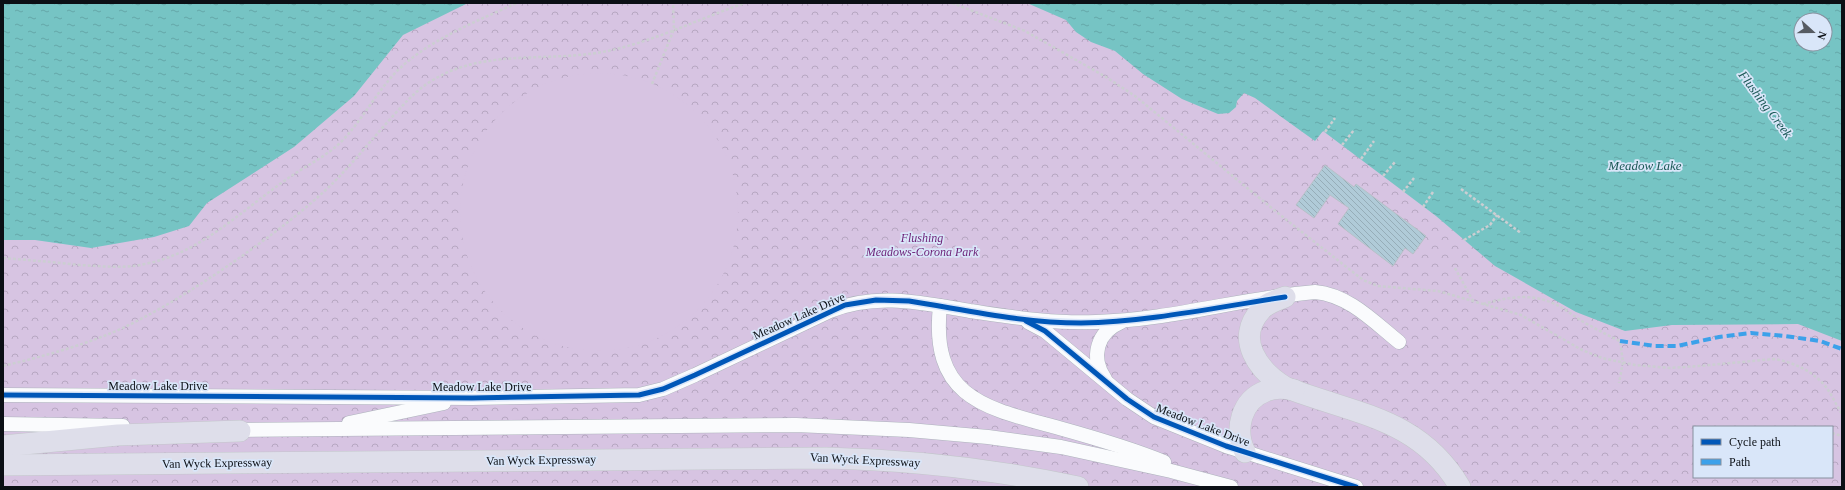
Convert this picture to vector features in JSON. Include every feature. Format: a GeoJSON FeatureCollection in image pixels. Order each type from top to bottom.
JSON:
{"type":"FeatureCollection","features":[{"type":"Feature","properties":{"kind":"highway"},"geometry":{"type":"LineString","coordinates":[[1285,296],[1269,304],[1255,318],[1249,338],[1250,347],[1254,357],[1260,365],[1277,382],[1295,390],[1370,414],[1394,425],[1430,449],[1450,472],[1460,487]]}},
{"type":"Feature","properties":{"kind":"highway"},"geometry":{"type":"LineString","coordinates":[[1245,452],[1240,439],[1239,426],[1243,414],[1250,404],[1257,396],[1266,390],[1283,388],[1295,390]]}},
{"type":"Feature","properties":{"kind":"highway"},"geometry":{"type":"LineString","coordinates":[[3,446],[118,435],[240,431]]}},
{"type":"Feature","properties":{"kind":"highway","name":"Van Wyck Expressway"},"geometry":{"type":"LineString","coordinates":[[3,465],[826,458],[942,465],[1019,475],[1078,487]]}},
{"type":"Feature","properties":{"kind":"street"},"geometry":{"type":"LineString","coordinates":[[1023,319],[1079,323],[1129,320],[1315,292],[1338,297],[1353,306],[1399,342]]}},
{"type":"Feature","properties":{"kind":"street","name":"Meadow Lake Drive"},"geometry":{"type":"LineString","coordinates":[[3,394],[472,398],[649,394],[695,375],[845,305],[861,301],[892,300],[1023,319],[1045,331],[1140,409],[1154,418],[1182,430],[1245,452],[1356,487]]}},
{"type":"Feature","properties":{"kind":"street"},"geometry":{"type":"LineString","coordinates":[[940,306],[938,344],[942,357],[947,369],[957,384],[970,396],[981,403],[1009,414],[1129,448],[1209,480]]}},
{"type":"Feature","properties":{"kind":"street"},"geometry":{"type":"LineString","coordinates":[[1110,384],[1104,377],[1097,361],[1099,344],[1103,335],[1108,329],[1129,320]]}},
{"type":"Feature","properties":{"kind":"street"},"geometry":{"type":"LineString","coordinates":[[305,430],[472,398]]}},
{"type":"Feature","properties":{"kind":"street"},"geometry":{"type":"LineString","coordinates":[[3,424],[240,431],[788,425],[902,429],[982,436],[1061,447],[1136,462],[1231,487]]}},
{"type":"Feature","properties":{"kind":"path"},"geometry":{"type":"LineString","coordinates":[[3,258],[123,268],[146,264],[176,254],[200,242],[230,222],[287,179],[324,156],[342,141],[389,79],[408,61],[447,36],[516,3]]}},
{"type":"Feature","properties":{"kind":"path"},"geometry":{"type":"LineString","coordinates":[[652,84],[674,30],[673,3]]}},
{"type":"Feature","properties":{"kind":"path"},"geometry":{"type":"LineString","coordinates":[[3,366],[46,356],[125,327],[196,287],[269,237],[299,213],[341,174],[417,90],[452,69],[474,62],[497,59],[582,54],[611,50],[674,30],[745,3]]}},
{"type":"Feature","properties":{"kind":"path"},"geometry":{"type":"LineString","coordinates":[[952,3],[1024,31],[1106,77],[1135,96],[1279,214],[1363,280],[1378,286],[1438,291],[1521,315],[1582,350],[1602,358],[1635,365],[1670,368],[1774,359],[1789,361],[1804,369],[1825,386],[1842,414]]}},
{"type":"Feature","properties":{"kind":"path"},"geometry":{"type":"LineString","coordinates":[[1325,132],[1335,118]]}},
{"type":"Feature","properties":{"kind":"path"},"geometry":{"type":"LineString","coordinates":[[1342,145],[1354,130]]}},
{"type":"Feature","properties":{"kind":"path"},"geometry":{"type":"LineString","coordinates":[[1361,159],[1374,142]]}},
{"type":"Feature","properties":{"kind":"path"},"geometry":{"type":"LineString","coordinates":[[1383,176],[1395,162]]}},
{"type":"Feature","properties":{"kind":"path"},"geometry":{"type":"LineString","coordinates":[[1403,192],[1414,178]]}},
{"type":"Feature","properties":{"kind":"path"},"geometry":{"type":"LineString","coordinates":[[1461,189],[1521,233]]}},
{"type":"Feature","properties":{"kind":"path"},"geometry":{"type":"LineString","coordinates":[[1423,207],[1433,192]]}},
{"type":"Feature","properties":{"kind":"path"},"geometry":{"type":"LineString","coordinates":[[1464,240],[1490,225],[1497,215]]}},
{"type":"Feature","properties":{"kind":"path"},"geometry":{"type":"LineString","coordinates":[[1455,268],[1474,302]]}},
{"type":"Feature","properties":{"kind":"path"},"geometry":{"type":"LineString","coordinates":[[1483,304],[1503,298],[1525,297],[1549,301],[1569,311],[1586,323],[1620,341],[1623,362],[1619,383]]}},
{"type":"Feature","properties":{"kind":"green space","name":"Flushing Meadows-Corona Park"},"geometry":{"type":"Polygon","coordinates":[[[3,3],[1842,3],[1842,487],[3,487],[3,3]]]}},
{"type":"Feature","properties":{"kind":"green space"},"geometry":{"type":"Polygon","coordinates":[[[599,73],[639,79],[664,89],[676,96],[697,114],[715,135],[722,147],[732,172],[738,212],[732,252],[722,277],[715,289],[697,310],[676,328],[664,335],[639,345],[599,351],[559,345],[534,335],[522,328],[501,310],[483,289],[476,277],[466,252],[460,212],[466,172],[476,147],[483,135],[501,114],[522,96],[534,89],[559,79],[599,73]]]}},
{"type":"Feature","properties":{"kind":"water"},"geometry":{"type":"Polygon","coordinates":[[[3,3],[468,3],[403,35],[354,96],[294,147],[207,203],[189,226],[154,237],[91,248],[35,240],[3,240],[3,3]]]}},
{"type":"Feature","properties":{"kind":"water","name":"Meadow Lake"},"geometry":{"type":"Polygon","coordinates":[[[1027,3],[1842,3],[1842,341],[1798,324],[1672,325],[1625,331],[1576,312],[1495,266],[1436,216],[1323,131],[1315,141],[1255,98],[1244,93],[1237,101],[1236,107],[1229,113],[1218,114],[1182,99],[1143,74],[1115,51],[1091,42],[1076,32],[1066,20],[1027,3]]]}},
{"type":"Feature","properties":{"kind":"building"},"geometry":{"type":"Polygon","coordinates":[[[1325,165],[1354,187],[1356,184],[1426,236],[1413,254],[1405,248],[1393,266],[1338,224],[1349,208],[1330,195],[1314,218],[1296,205],[1325,165]]]}},
{"type":"Feature","properties":{"kind":"marked path"},"geometry":{"type":"LineString","coordinates":[[1620,341],[1655,346],[1677,346],[1719,337],[1751,333],[1820,341],[1842,349]]}},
{"type":"Feature","properties":{"kind":"cycle path"},"geometry":{"type":"LineString","coordinates":[[3,395],[472,398],[639,395],[663,389],[845,305],[876,300],[909,301],[1038,321],[1081,323],[1157,317],[1285,297]]}},
{"type":"Feature","properties":{"kind":"cycle path"},"geometry":{"type":"LineString","coordinates":[[1026,321],[1045,331],[1127,399],[1154,417],[1226,446],[1356,487]]}},
{"type":"Feature","properties":{"kind":"water label","name":"Flushing Creek"},"geometry":{"type":"Point","coordinates":[1766,104]}}]}
